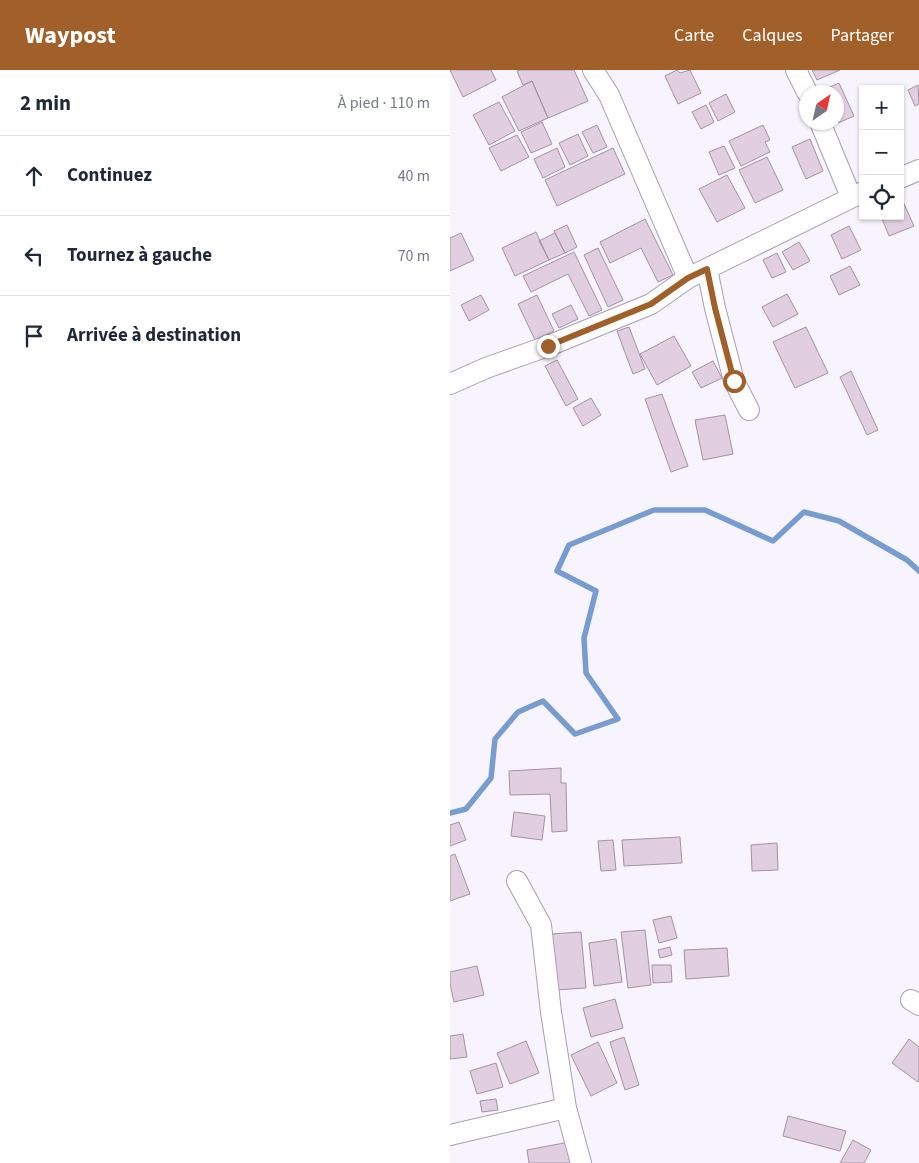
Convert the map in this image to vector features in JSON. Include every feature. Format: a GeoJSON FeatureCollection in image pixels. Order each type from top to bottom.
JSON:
{"type":"FeatureCollection","features":[{"type":"Feature","properties":{"kind":"street"},"geometry":{"type":"LineString","coordinates":[[593,70],[609,96],[688,278]]}},
{"type":"Feature","properties":{"kind":"street"},"geometry":{"type":"LineString","coordinates":[[796,70],[804,85]]}},
{"type":"Feature","properties":{"kind":"street"},"geometry":{"type":"LineString","coordinates":[[450,384],[486,368],[548,346],[651,304],[688,278],[857,195],[824,130]]}},
{"type":"Feature","properties":{"kind":"street"},"geometry":{"type":"LineString","coordinates":[[904,176],[919,170]]}},
{"type":"Feature","properties":{"kind":"street"},"geometry":{"type":"LineString","coordinates":[[707,269],[734,381],[749,410]]}},
{"type":"Feature","properties":{"kind":"street"},"geometry":{"type":"LineString","coordinates":[[517,881],[541,925],[550,1012],[566,1108],[581,1163]]}},
{"type":"Feature","properties":{"kind":"street"},"geometry":{"type":"LineString","coordinates":[[450,1135],[566,1108]]}},
{"type":"Feature","properties":{"kind":"building"},"geometry":{"type":"Polygon","coordinates":[[[450,70],[491,70],[496,80],[463,97],[450,70]]]}},
{"type":"Feature","properties":{"kind":"building"},"geometry":{"type":"Polygon","coordinates":[[[574,70],[588,101],[548,118],[532,81],[523,85],[517,71],[574,70]]]}},
{"type":"Feature","properties":{"kind":"building"},"geometry":{"type":"Polygon","coordinates":[[[677,70],[680,73],[690,70],[701,93],[678,104],[665,76],[677,70]]]}},
{"type":"Feature","properties":{"kind":"building"},"geometry":{"type":"Polygon","coordinates":[[[812,70],[840,70],[817,80],[812,70]]]}},
{"type":"Feature","properties":{"kind":"building"},"geometry":{"type":"Polygon","coordinates":[[[532,81],[548,118],[519,131],[502,97],[532,81]]]}},
{"type":"Feature","properties":{"kind":"building"},"geometry":{"type":"Polygon","coordinates":[[[918,85],[919,104],[915,106],[908,90],[918,85]]]}},
{"type":"Feature","properties":{"kind":"building"},"geometry":{"type":"Polygon","coordinates":[[[726,94],[735,112],[718,121],[709,103],[726,94]]]}},
{"type":"Feature","properties":{"kind":"building"},"geometry":{"type":"Polygon","coordinates":[[[844,94],[854,116],[844,120],[844,94]]]}},
{"type":"Feature","properties":{"kind":"building"},"geometry":{"type":"Polygon","coordinates":[[[499,102],[515,131],[489,145],[473,115],[499,102]]]}},
{"type":"Feature","properties":{"kind":"building"},"geometry":{"type":"Polygon","coordinates":[[[706,105],[714,122],[701,129],[692,112],[706,105]]]}},
{"type":"Feature","properties":{"kind":"building"},"geometry":{"type":"Polygon","coordinates":[[[542,122],[552,144],[531,153],[521,132],[542,122]]]}},
{"type":"Feature","properties":{"kind":"building"},"geometry":{"type":"Polygon","coordinates":[[[597,125],[607,147],[593,153],[582,132],[597,125]]]}},
{"type":"Feature","properties":{"kind":"building"},"geometry":{"type":"Polygon","coordinates":[[[763,125],[770,140],[765,142],[770,152],[741,166],[729,141],[763,125]]]}},
{"type":"Feature","properties":{"kind":"building"},"geometry":{"type":"Polygon","coordinates":[[[578,134],[588,156],[570,165],[559,143],[578,134]]]}},
{"type":"Feature","properties":{"kind":"building"},"geometry":{"type":"Polygon","coordinates":[[[517,135],[529,157],[501,171],[489,148],[517,135]]]}},
{"type":"Feature","properties":{"kind":"building"},"geometry":{"type":"Polygon","coordinates":[[[810,139],[823,171],[806,179],[792,147],[810,139]]]}},
{"type":"Feature","properties":{"kind":"building"},"geometry":{"type":"Polygon","coordinates":[[[724,146],[735,168],[719,175],[709,152],[724,146]]]}},
{"type":"Feature","properties":{"kind":"building"},"geometry":{"type":"Polygon","coordinates":[[[557,148],[565,167],[543,178],[534,159],[557,148]]]}},
{"type":"Feature","properties":{"kind":"building"},"geometry":{"type":"Polygon","coordinates":[[[613,148],[625,174],[557,206],[545,180],[613,148]]]}},
{"type":"Feature","properties":{"kind":"building"},"geometry":{"type":"Polygon","coordinates":[[[767,157],[783,190],[755,203],[739,170],[767,157]]]}},
{"type":"Feature","properties":{"kind":"building"},"geometry":{"type":"Polygon","coordinates":[[[727,175],[745,208],[717,222],[699,189],[727,175]]]}},
{"type":"Feature","properties":{"kind":"building"},"geometry":{"type":"Polygon","coordinates":[[[904,204],[914,226],[889,236],[883,220],[904,220],[904,204]]]}},
{"type":"Feature","properties":{"kind":"building"},"geometry":{"type":"Polygon","coordinates":[[[645,219],[673,275],[658,282],[641,248],[610,263],[600,242],[645,219]]]}},
{"type":"Feature","properties":{"kind":"building"},"geometry":{"type":"Polygon","coordinates":[[[567,225],[577,247],[565,253],[554,231],[567,225]]]}},
{"type":"Feature","properties":{"kind":"building"},"geometry":{"type":"Polygon","coordinates":[[[849,226],[861,250],[842,259],[831,235],[849,226]]]}},
{"type":"Feature","properties":{"kind":"building"},"geometry":{"type":"Polygon","coordinates":[[[536,232],[549,260],[515,276],[502,248],[536,232]]]}},
{"type":"Feature","properties":{"kind":"building"},"geometry":{"type":"Polygon","coordinates":[[[461,233],[474,260],[450,271],[450,238],[461,233]]]}},
{"type":"Feature","properties":{"kind":"building"},"geometry":{"type":"Polygon","coordinates":[[[555,233],[565,253],[549,260],[539,241],[555,233]]]}},
{"type":"Feature","properties":{"kind":"building"},"geometry":{"type":"Polygon","coordinates":[[[799,242],[810,261],[793,270],[782,252],[799,242]]]}},
{"type":"Feature","properties":{"kind":"building"},"geometry":{"type":"Polygon","coordinates":[[[598,248],[623,300],[608,307],[584,255],[598,248]]]}},
{"type":"Feature","properties":{"kind":"building"},"geometry":{"type":"Polygon","coordinates":[[[574,252],[602,310],[589,316],[568,274],[531,292],[523,276],[574,252]]]}},
{"type":"Feature","properties":{"kind":"building"},"geometry":{"type":"Polygon","coordinates":[[[777,253],[786,272],[772,278],[763,260],[777,253]]]}},
{"type":"Feature","properties":{"kind":"building"},"geometry":{"type":"Polygon","coordinates":[[[850,266],[860,285],[839,295],[830,276],[850,266]]]}},
{"type":"Feature","properties":{"kind":"building"},"geometry":{"type":"Polygon","coordinates":[[[787,294],[798,314],[773,327],[762,307],[787,294]]]}},
{"type":"Feature","properties":{"kind":"building"},"geometry":{"type":"Polygon","coordinates":[[[481,295],[489,310],[469,321],[461,305],[481,295]]]}},
{"type":"Feature","properties":{"kind":"building"},"geometry":{"type":"Polygon","coordinates":[[[537,295],[554,331],[535,340],[518,304],[537,295]]]}},
{"type":"Feature","properties":{"kind":"building"},"geometry":{"type":"Polygon","coordinates":[[[571,305],[578,319],[559,328],[552,314],[571,305]]]}},
{"type":"Feature","properties":{"kind":"building"},"geometry":{"type":"Polygon","coordinates":[[[629,327],[645,369],[633,374],[617,331],[629,327]]]}},
{"type":"Feature","properties":{"kind":"building"},"geometry":{"type":"Polygon","coordinates":[[[806,327],[828,373],[795,388],[773,342],[806,327]]]}},
{"type":"Feature","properties":{"kind":"building"},"geometry":{"type":"Polygon","coordinates":[[[674,336],[691,366],[657,385],[640,354],[674,336]]]}},
{"type":"Feature","properties":{"kind":"building"},"geometry":{"type":"Polygon","coordinates":[[[557,360],[578,399],[566,406],[545,366],[557,360]]]}},
{"type":"Feature","properties":{"kind":"building"},"geometry":{"type":"Polygon","coordinates":[[[713,361],[722,378],[701,388],[692,372],[713,361]]]}},
{"type":"Feature","properties":{"kind":"building"},"geometry":{"type":"Polygon","coordinates":[[[851,371],[878,430],[867,435],[840,377],[851,371]]]}},
{"type":"Feature","properties":{"kind":"building"},"geometry":{"type":"Polygon","coordinates":[[[662,394],[688,466],[671,472],[645,399],[662,394]]]}},
{"type":"Feature","properties":{"kind":"building"},"geometry":{"type":"Polygon","coordinates":[[[591,398],[601,415],[583,426],[573,408],[591,398]]]}},
{"type":"Feature","properties":{"kind":"building"},"geometry":{"type":"Polygon","coordinates":[[[725,415],[733,454],[703,460],[695,420],[725,415]]]}},
{"type":"Feature","properties":{"kind":"building"},"geometry":{"type":"Polygon","coordinates":[[[561,768],[561,783],[566,783],[567,831],[552,832],[550,794],[510,795],[509,771],[561,768]]]}},
{"type":"Feature","properties":{"kind":"building"},"geometry":{"type":"Polygon","coordinates":[[[514,812],[545,816],[542,840],[511,836],[514,812]]]}},
{"type":"Feature","properties":{"kind":"building"},"geometry":{"type":"Polygon","coordinates":[[[459,822],[466,840],[450,846],[450,825],[459,822]]]}},
{"type":"Feature","properties":{"kind":"building"},"geometry":{"type":"Polygon","coordinates":[[[680,837],[682,863],[624,866],[622,840],[680,837]]]}},
{"type":"Feature","properties":{"kind":"building"},"geometry":{"type":"Polygon","coordinates":[[[613,840],[616,870],[601,871],[598,841],[613,840]]]}},
{"type":"Feature","properties":{"kind":"building"},"geometry":{"type":"Polygon","coordinates":[[[777,843],[778,870],[752,871],[751,845],[777,843]]]}},
{"type":"Feature","properties":{"kind":"building"},"geometry":{"type":"Polygon","coordinates":[[[455,854],[470,894],[450,901],[450,856],[455,854]]]}},
{"type":"Feature","properties":{"kind":"building"},"geometry":{"type":"Polygon","coordinates":[[[671,916],[677,938],[659,943],[653,920],[671,916]]]}},
{"type":"Feature","properties":{"kind":"building"},"geometry":{"type":"Polygon","coordinates":[[[645,930],[651,985],[628,988],[621,932],[645,930]]]}},
{"type":"Feature","properties":{"kind":"building"},"geometry":{"type":"Polygon","coordinates":[[[581,932],[586,988],[555,990],[551,934],[581,932]]]}},
{"type":"Feature","properties":{"kind":"building"},"geometry":{"type":"Polygon","coordinates":[[[616,939],[622,982],[594,986],[589,943],[616,939]]]}},
{"type":"Feature","properties":{"kind":"building"},"geometry":{"type":"Polygon","coordinates":[[[670,947],[672,955],[660,958],[658,950],[670,947]]]}},
{"type":"Feature","properties":{"kind":"building"},"geometry":{"type":"Polygon","coordinates":[[[727,948],[729,976],[686,979],[684,950],[727,948]]]}},
{"type":"Feature","properties":{"kind":"building"},"geometry":{"type":"Polygon","coordinates":[[[652,965],[671,965],[672,982],[653,983],[652,965]]]}},
{"type":"Feature","properties":{"kind":"building"},"geometry":{"type":"Polygon","coordinates":[[[477,966],[484,995],[454,1002],[450,984],[450,972],[477,966]]]}},
{"type":"Feature","properties":{"kind":"building"},"geometry":{"type":"Polygon","coordinates":[[[615,999],[623,1028],[591,1037],[583,1008],[615,999]]]}},
{"type":"Feature","properties":{"kind":"building"},"geometry":{"type":"Polygon","coordinates":[[[463,1034],[467,1057],[450,1059],[450,1036],[463,1034]]]}},
{"type":"Feature","properties":{"kind":"building"},"geometry":{"type":"Polygon","coordinates":[[[624,1037],[639,1085],[625,1090],[610,1042],[624,1037]]]}},
{"type":"Feature","properties":{"kind":"building"},"geometry":{"type":"Polygon","coordinates":[[[909,1039],[919,1047],[918,1082],[892,1063],[909,1039]]]}},
{"type":"Feature","properties":{"kind":"building"},"geometry":{"type":"Polygon","coordinates":[[[526,1041],[539,1073],[510,1084],[497,1053],[526,1041]]]}},
{"type":"Feature","properties":{"kind":"building"},"geometry":{"type":"Polygon","coordinates":[[[598,1042],[617,1083],[591,1096],[571,1055],[598,1042]]]}},
{"type":"Feature","properties":{"kind":"building"},"geometry":{"type":"Polygon","coordinates":[[[496,1063],[503,1087],[477,1094],[470,1071],[496,1063]]]}},
{"type":"Feature","properties":{"kind":"building"},"geometry":{"type":"Polygon","coordinates":[[[496,1099],[498,1110],[482,1112],[480,1101],[496,1099]]]}},
{"type":"Feature","properties":{"kind":"building"},"geometry":{"type":"Polygon","coordinates":[[[788,1116],[846,1131],[840,1151],[783,1136],[788,1116]]]}},
{"type":"Feature","properties":{"kind":"building"},"geometry":{"type":"Polygon","coordinates":[[[853,1140],[871,1150],[864,1163],[840,1163],[853,1140]]]}},
{"type":"Feature","properties":{"kind":"building"},"geometry":{"type":"Polygon","coordinates":[[[569,1142],[573,1163],[529,1163],[527,1150],[569,1142]]]}},
{"type":"Feature","properties":{"kind":"waterway"},"geometry":{"type":"LineString","coordinates":[[450,813],[466,809],[491,778],[495,739],[518,712],[543,701],[575,734],[618,719],[586,673],[584,638],[596,591],[557,571],[569,545],[654,510],[705,510],[773,541],[804,512],[839,521],[907,560],[919,571]]}},
{"type":"Feature","properties":{"kind":"route"},"geometry":{"type":"LineString","coordinates":[[548,346],[651,304],[688,278],[707,269],[734,381]]}}]}
